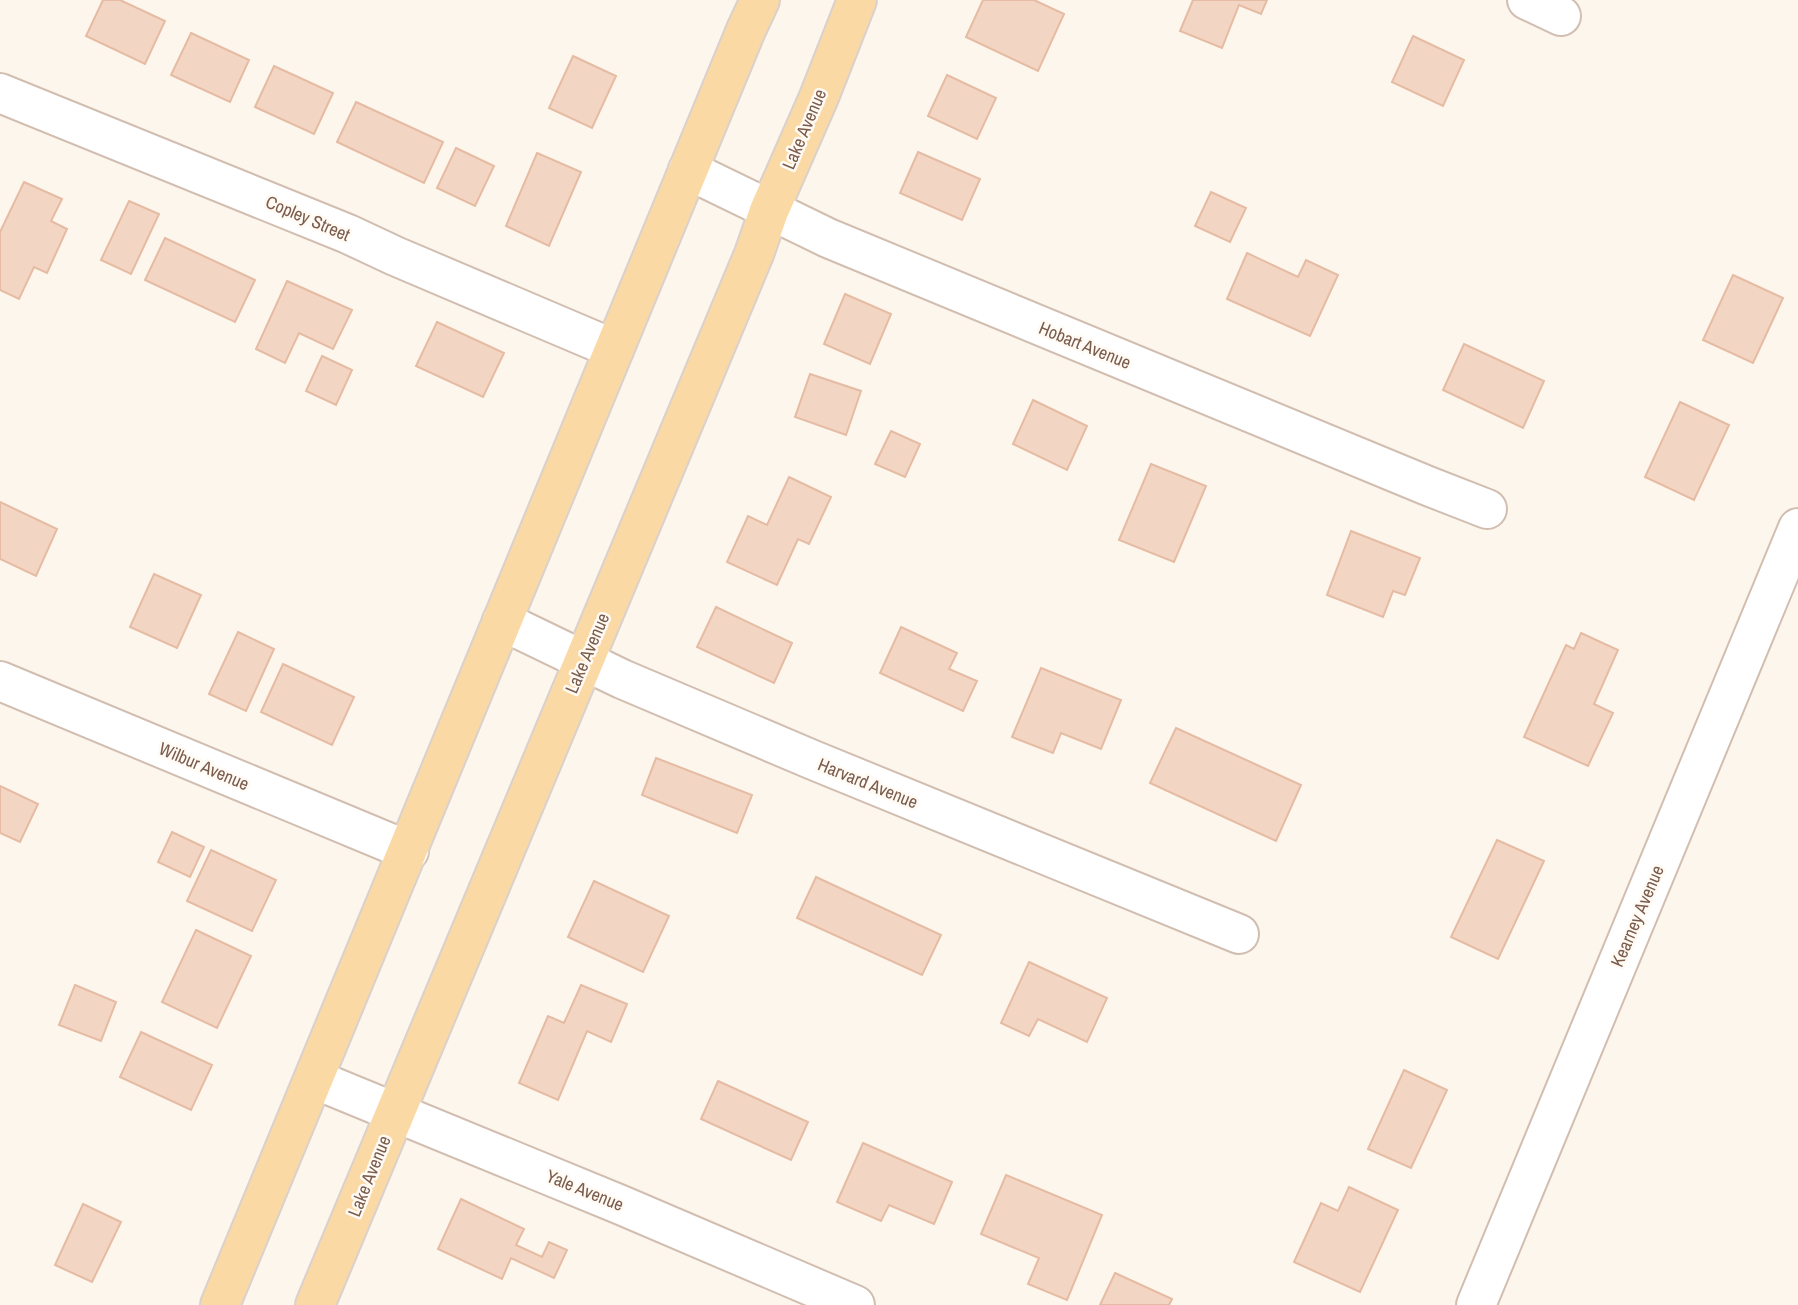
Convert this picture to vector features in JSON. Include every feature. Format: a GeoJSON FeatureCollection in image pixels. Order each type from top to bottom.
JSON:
{"type":"FeatureCollection","features":[{"type":"Feature","properties":{"kind":"main road"},"geometry":{"type":"LineString","coordinates":[[220,1305],[760,0]]}},
{"type":"Feature","properties":{"kind":"main road","name":"Lake Avenue"},"geometry":{"type":"LineString","coordinates":[[315,1305],[754,254],[769,211],[819,97],[857,0]]}},
{"type":"Feature","properties":{"kind":"street"},"geometry":{"type":"LineString","coordinates":[[1527,0],[1561,16]]}},
{"type":"Feature","properties":{"kind":"street","name":"Copley Street"},"geometry":{"type":"LineString","coordinates":[[0,93],[348,234],[614,349]]}},
{"type":"Feature","properties":{"kind":"street","name":"Hobart Avenue"},"geometry":{"type":"LineString","coordinates":[[688,170],[828,238],[1488,509]]}},
{"type":"Feature","properties":{"kind":"street","name":"Kearney Avenue"},"geometry":{"type":"LineString","coordinates":[[1476,1305],[1798,528]]}},
{"type":"Feature","properties":{"kind":"street","name":"Harvard Avenue"},"geometry":{"type":"LineString","coordinates":[[502,621],[622,679],[1239,934]]}},
{"type":"Feature","properties":{"kind":"street","name":"Wilbur Avenue"},"geometry":{"type":"LineString","coordinates":[[0,681],[409,851]]}},
{"type":"Feature","properties":{"kind":"street","name":"Yale Avenue"},"geometry":{"type":"LineString","coordinates":[[314,1079],[855,1305]]}},
{"type":"Feature","properties":{"kind":"building"},"geometry":{"type":"Polygon","coordinates":[[[103,0],[120,0],[165,21],[145,64],[86,36],[103,0]]]}},
{"type":"Feature","properties":{"kind":"building"},"geometry":{"type":"Polygon","coordinates":[[[983,0],[1034,0],[1064,14],[1038,71],[966,37],[983,0]]]}},
{"type":"Feature","properties":{"kind":"building"},"geometry":{"type":"Polygon","coordinates":[[[1193,0],[1267,0],[1261,14],[1239,5],[1222,48],[1180,31],[1193,0]]]}},
{"type":"Feature","properties":{"kind":"building"},"geometry":{"type":"Polygon","coordinates":[[[191,33],[249,60],[230,102],[171,75],[191,33]]]}},
{"type":"Feature","properties":{"kind":"building"},"geometry":{"type":"Polygon","coordinates":[[[1413,36],[1464,60],[1443,106],[1392,82],[1413,36]]]}},
{"type":"Feature","properties":{"kind":"building"},"geometry":{"type":"Polygon","coordinates":[[[573,56],[616,76],[592,128],[549,108],[573,56]]]}},
{"type":"Feature","properties":{"kind":"building"},"geometry":{"type":"Polygon","coordinates":[[[274,66],[333,93],[314,134],[255,107],[274,66]]]}},
{"type":"Feature","properties":{"kind":"building"},"geometry":{"type":"Polygon","coordinates":[[[947,75],[996,98],[977,139],[928,116],[947,75]]]}},
{"type":"Feature","properties":{"kind":"building"},"geometry":{"type":"Polygon","coordinates":[[[356,102],[443,142],[424,183],[337,142],[356,102]]]}},
{"type":"Feature","properties":{"kind":"building"},"geometry":{"type":"Polygon","coordinates":[[[456,148],[494,166],[475,206],[437,188],[456,148]]]}},
{"type":"Feature","properties":{"kind":"building"},"geometry":{"type":"Polygon","coordinates":[[[918,152],[980,179],[962,220],[900,193],[918,152]]]}},
{"type":"Feature","properties":{"kind":"building"},"geometry":{"type":"Polygon","coordinates":[[[537,153],[581,172],[549,246],[506,226],[537,153]]]}},
{"type":"Feature","properties":{"kind":"building"},"geometry":{"type":"Polygon","coordinates":[[[24,182],[62,199],[51,221],[67,229],[47,273],[34,267],[19,299],[0,290],[0,232],[24,182]]]}},
{"type":"Feature","properties":{"kind":"building"},"geometry":{"type":"Polygon","coordinates":[[[1211,192],[1246,208],[1230,242],[1195,226],[1211,192]]]}},
{"type":"Feature","properties":{"kind":"building"},"geometry":{"type":"Polygon","coordinates":[[[129,201],[159,214],[131,274],[101,260],[129,201]]]}},
{"type":"Feature","properties":{"kind":"building"},"geometry":{"type":"Polygon","coordinates":[[[165,238],[255,280],[235,322],[145,280],[165,238]]]}},
{"type":"Feature","properties":{"kind":"building"},"geometry":{"type":"Polygon","coordinates":[[[1247,253],[1298,277],[1306,260],[1338,275],[1310,336],[1227,299],[1247,253]]]}},
{"type":"Feature","properties":{"kind":"building"},"geometry":{"type":"Polygon","coordinates":[[[1733,275],[1783,298],[1753,363],[1703,340],[1733,275]]]}},
{"type":"Feature","properties":{"kind":"building"},"geometry":{"type":"Polygon","coordinates":[[[287,281],[352,310],[333,349],[299,333],[285,363],[256,349],[287,281]]]}},
{"type":"Feature","properties":{"kind":"building"},"geometry":{"type":"Polygon","coordinates":[[[845,294],[891,314],[870,364],[824,344],[845,294]]]}},
{"type":"Feature","properties":{"kind":"building"},"geometry":{"type":"Polygon","coordinates":[[[437,322],[504,353],[483,397],[416,366],[437,322]]]}},
{"type":"Feature","properties":{"kind":"building"},"geometry":{"type":"Polygon","coordinates":[[[1464,344],[1544,381],[1523,428],[1443,390],[1464,344]]]}},
{"type":"Feature","properties":{"kind":"building"},"geometry":{"type":"Polygon","coordinates":[[[322,356],[352,370],[336,405],[306,391],[322,356]]]}},
{"type":"Feature","properties":{"kind":"building"},"geometry":{"type":"Polygon","coordinates":[[[810,374],[861,391],[846,435],[795,417],[810,374]]]}},
{"type":"Feature","properties":{"kind":"building"},"geometry":{"type":"Polygon","coordinates":[[[1033,400],[1087,426],[1067,470],[1013,444],[1033,400]]]}},
{"type":"Feature","properties":{"kind":"building"},"geometry":{"type":"Polygon","coordinates":[[[1680,402],[1729,425],[1694,500],[1645,477],[1680,402]]]}},
{"type":"Feature","properties":{"kind":"building"},"geometry":{"type":"Polygon","coordinates":[[[891,431],[920,444],[905,477],[875,464],[891,431]]]}},
{"type":"Feature","properties":{"kind":"building"},"geometry":{"type":"Polygon","coordinates":[[[1151,464],[1206,486],[1174,562],[1119,540],[1151,464]]]}},
{"type":"Feature","properties":{"kind":"building"},"geometry":{"type":"Polygon","coordinates":[[[789,477],[831,497],[809,544],[798,539],[777,585],[727,562],[748,516],[767,525],[789,477]]]}},
{"type":"Feature","properties":{"kind":"building"},"geometry":{"type":"Polygon","coordinates":[[[0,502],[57,529],[36,576],[0,559],[0,502]]]}},
{"type":"Feature","properties":{"kind":"building"},"geometry":{"type":"Polygon","coordinates":[[[1351,531],[1420,558],[1405,595],[1393,591],[1383,617],[1327,595],[1351,531]]]}},
{"type":"Feature","properties":{"kind":"building"},"geometry":{"type":"Polygon","coordinates":[[[154,574],[201,595],[177,648],[130,627],[154,574]]]}},
{"type":"Feature","properties":{"kind":"building"},"geometry":{"type":"Polygon","coordinates":[[[716,607],[792,643],[774,683],[697,647],[716,607]]]}},
{"type":"Feature","properties":{"kind":"building"},"geometry":{"type":"Polygon","coordinates":[[[901,627],[957,653],[949,669],[977,681],[963,711],[880,673],[901,627]]]}},
{"type":"Feature","properties":{"kind":"building"},"geometry":{"type":"Polygon","coordinates":[[[238,632],[274,649],[246,711],[209,694],[238,632]]]}},
{"type":"Feature","properties":{"kind":"building"},"geometry":{"type":"Polygon","coordinates":[[[1581,633],[1618,650],[1594,704],[1613,713],[1588,766],[1524,737],[1566,645],[1574,649],[1581,633]]]}},
{"type":"Feature","properties":{"kind":"building"},"geometry":{"type":"Polygon","coordinates":[[[283,664],[354,697],[332,745],[261,712],[283,664]]]}},
{"type":"Feature","properties":{"kind":"building"},"geometry":{"type":"Polygon","coordinates":[[[1041,668],[1121,700],[1101,749],[1061,733],[1053,753],[1012,737],[1041,668]]]}},
{"type":"Feature","properties":{"kind":"building"},"geometry":{"type":"Polygon","coordinates":[[[1176,728],[1301,785],[1276,841],[1150,783],[1176,728]]]}},
{"type":"Feature","properties":{"kind":"building"},"geometry":{"type":"Polygon","coordinates":[[[656,758],[752,795],[737,833],[642,795],[656,758]]]}},
{"type":"Feature","properties":{"kind":"building"},"geometry":{"type":"Polygon","coordinates":[[[0,786],[38,804],[20,842],[0,833],[0,786]]]}},
{"type":"Feature","properties":{"kind":"building"},"geometry":{"type":"Polygon","coordinates":[[[172,832],[204,847],[190,877],[158,862],[172,832]]]}},
{"type":"Feature","properties":{"kind":"building"},"geometry":{"type":"Polygon","coordinates":[[[1497,840],[1544,861],[1498,959],[1451,937],[1497,840]]]}},
{"type":"Feature","properties":{"kind":"building"},"geometry":{"type":"Polygon","coordinates":[[[211,850],[276,880],[252,931],[187,901],[211,850]]]}},
{"type":"Feature","properties":{"kind":"building"},"geometry":{"type":"Polygon","coordinates":[[[816,877],[941,935],[922,975],[797,918],[816,877]]]}},
{"type":"Feature","properties":{"kind":"building"},"geometry":{"type":"Polygon","coordinates":[[[594,881],[669,916],[643,972],[568,937],[594,881]]]}},
{"type":"Feature","properties":{"kind":"building"},"geometry":{"type":"Polygon","coordinates":[[[196,930],[251,956],[217,1028],[162,1002],[196,930]]]}},
{"type":"Feature","properties":{"kind":"building"},"geometry":{"type":"Polygon","coordinates":[[[1029,962],[1107,998],[1087,1042],[1038,1019],[1029,1036],[1001,1023],[1029,962]]]}},
{"type":"Feature","properties":{"kind":"building"},"geometry":{"type":"Polygon","coordinates":[[[75,985],[116,1002],[101,1041],[59,1025],[75,985]]]}},
{"type":"Feature","properties":{"kind":"building"},"geometry":{"type":"Polygon","coordinates":[[[581,985],[627,1004],[611,1042],[587,1031],[558,1100],[519,1083],[548,1016],[564,1023],[581,985]]]}},
{"type":"Feature","properties":{"kind":"building"},"geometry":{"type":"Polygon","coordinates":[[[141,1032],[212,1065],[191,1110],[120,1077],[141,1032]]]}},
{"type":"Feature","properties":{"kind":"building"},"geometry":{"type":"Polygon","coordinates":[[[1404,1070],[1447,1090],[1411,1168],[1368,1149],[1404,1070]]]}},
{"type":"Feature","properties":{"kind":"building"},"geometry":{"type":"Polygon","coordinates":[[[718,1081],[808,1122],[791,1160],[701,1119],[718,1081]]]}},
{"type":"Feature","properties":{"kind":"building"},"geometry":{"type":"Polygon","coordinates":[[[863,1143],[952,1182],[934,1224],[889,1205],[881,1221],[837,1202],[863,1143]]]}},
{"type":"Feature","properties":{"kind":"building"},"geometry":{"type":"Polygon","coordinates":[[[1006,1175],[1102,1215],[1067,1300],[1028,1284],[1039,1258],[981,1234],[1006,1175]]]}},
{"type":"Feature","properties":{"kind":"building"},"geometry":{"type":"Polygon","coordinates":[[[1349,1187],[1398,1210],[1360,1292],[1294,1262],[1321,1203],[1338,1211],[1349,1187]]]}},
{"type":"Feature","properties":{"kind":"building"},"geometry":{"type":"Polygon","coordinates":[[[461,1199],[524,1229],[516,1245],[542,1257],[549,1242],[567,1250],[554,1278],[511,1258],[502,1279],[438,1249],[461,1199]]]}},
{"type":"Feature","properties":{"kind":"building"},"geometry":{"type":"Polygon","coordinates":[[[83,1204],[121,1222],[92,1282],[55,1265],[83,1204]]]}},
{"type":"Feature","properties":{"kind":"building"},"geometry":{"type":"Polygon","coordinates":[[[1115,1273],[1172,1299],[1169,1305],[1100,1305],[1115,1273]]]}}]}
